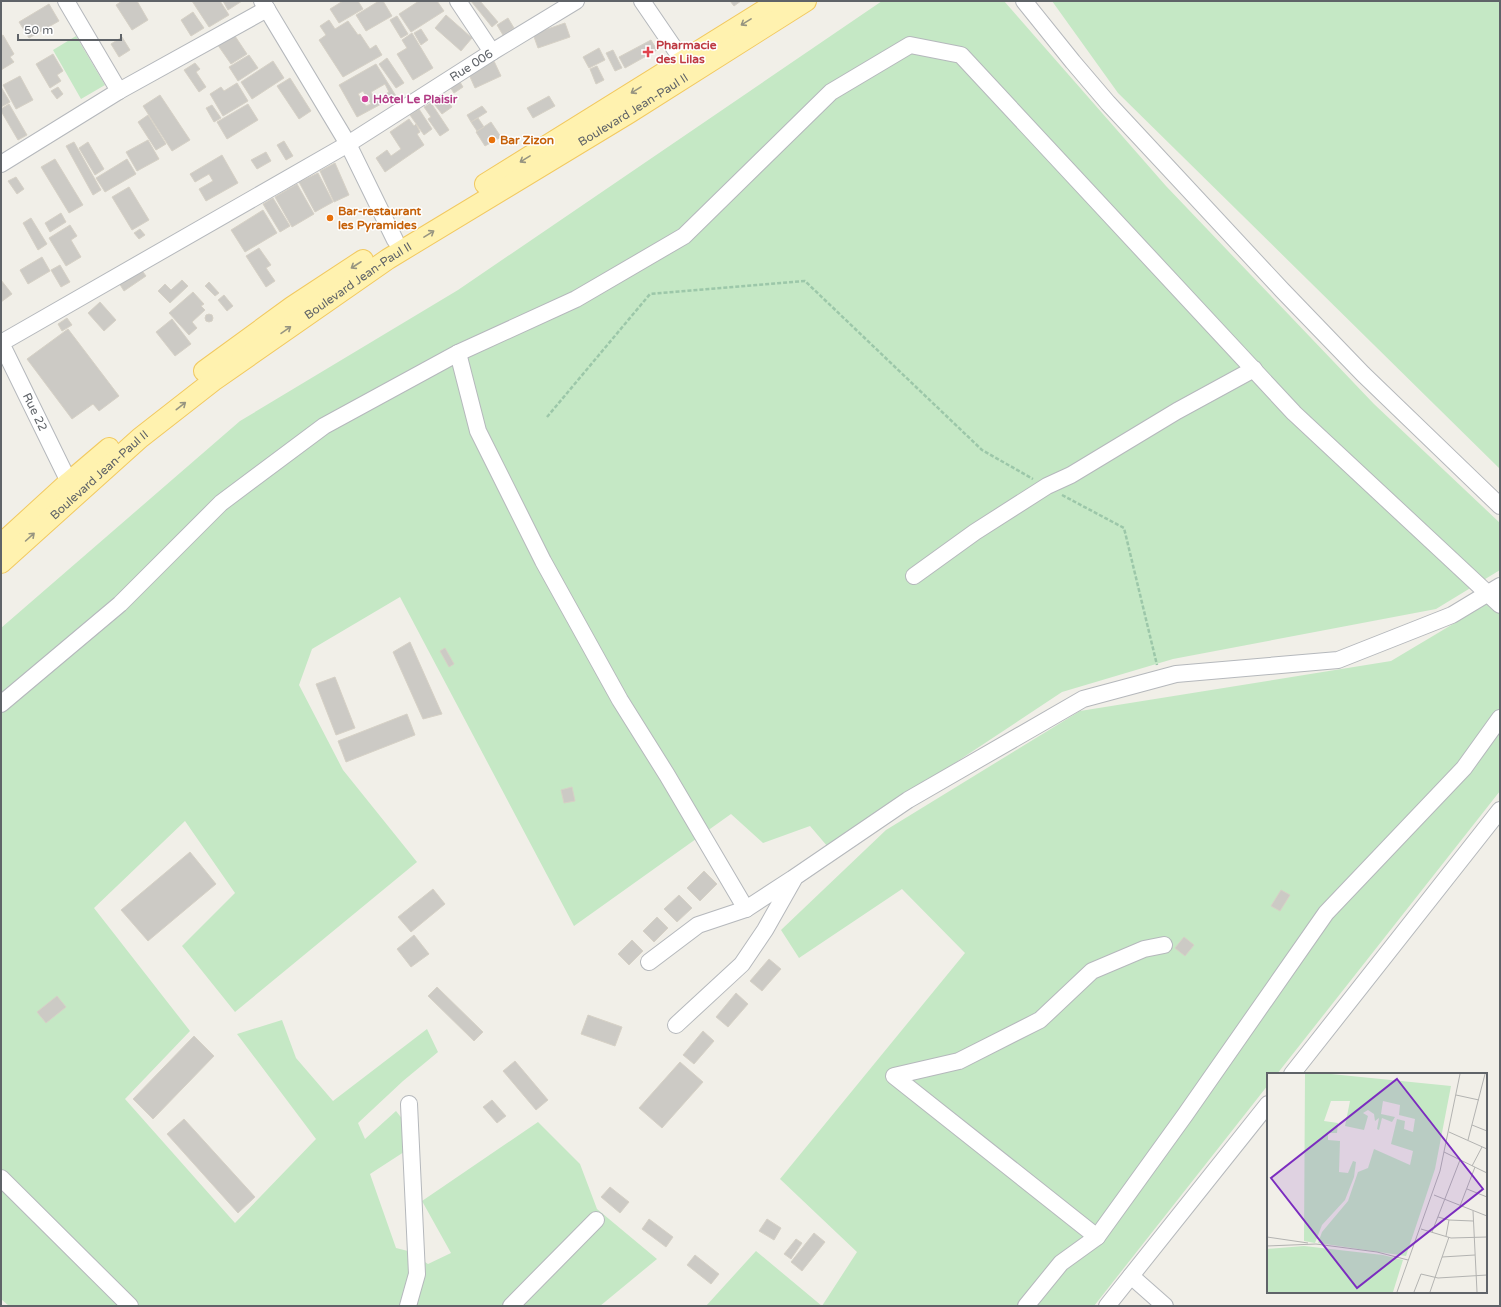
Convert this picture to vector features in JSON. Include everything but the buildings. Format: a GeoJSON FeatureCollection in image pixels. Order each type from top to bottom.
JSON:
{"type":"FeatureCollection","features":[{"type":"Feature","properties":{"kind":"main road","name":"Boulevard Jean-Paul II"},"geometry":{"type":"LineString","coordinates":[[1,563],[73,488],[196,376],[293,306],[395,240],[779,1]]}},
{"type":"Feature","properties":{"kind":"main road","name":"Boulevard Jean-Paul II"},"geometry":{"type":"LineString","coordinates":[[1,544],[213,381],[388,259],[629,113],[806,1]]}},
{"type":"Feature","properties":{"kind":"street"},"geometry":{"type":"LineString","coordinates":[[66,1],[119,91]]}},
{"type":"Feature","properties":{"kind":"street"},"geometry":{"type":"LineString","coordinates":[[458,1],[492,52]]}},
{"type":"Feature","properties":{"kind":"street","name":"Rue 006"},"geometry":{"type":"LineString","coordinates":[[1,343],[348,144],[492,52],[576,1]]}},
{"type":"Feature","properties":{"kind":"street"},"geometry":{"type":"LineString","coordinates":[[642,1],[683,61]]}},
{"type":"Feature","properties":{"kind":"street"},"geometry":{"type":"LineString","coordinates":[[1024,1],[1108,103],[1282,290],[1363,374],[1500,506]]}},
{"type":"Feature","properties":{"kind":"street"},"geometry":{"type":"LineString","coordinates":[[1,164],[119,91],[264,5],[348,144],[395,240]]}},
{"type":"Feature","properties":{"kind":"street"},"geometry":{"type":"LineString","coordinates":[[1,704],[120,604],[221,503],[324,426],[458,353],[576,299],[684,236],[831,92],[910,45],[961,55],[1294,413],[1494,590],[1500,605]]}},
{"type":"Feature","properties":{"kind":"street","name":"Rue 22"},"geometry":{"type":"LineString","coordinates":[[1,343],[73,488]]}},
{"type":"Feature","properties":{"kind":"street"},"geometry":{"type":"LineString","coordinates":[[458,353],[478,431],[543,561],[620,700],[667,775],[746,909]]}},
{"type":"Feature","properties":{"kind":"street"},"geometry":{"type":"LineString","coordinates":[[914,576],[975,532],[1047,486],[1071,475],[1177,411],[1254,369]]}},
{"type":"Feature","properties":{"kind":"street"},"geometry":{"type":"LineString","coordinates":[[650,962],[698,925],[746,909],[795,878],[908,800],[1083,699],[1176,674],[1338,660],[1452,615],[1494,590]]}},
{"type":"Feature","properties":{"kind":"street"},"geometry":{"type":"LineString","coordinates":[[1026,1306],[1061,1263],[1097,1237],[1186,1115],[1326,913],[1464,768],[1500,718]]}},
{"type":"Feature","properties":{"kind":"street"},"geometry":{"type":"LineString","coordinates":[[1293,1073],[1500,810]]}},
{"type":"Feature","properties":{"kind":"street"},"geometry":{"type":"LineString","coordinates":[[676,1025],[742,964],[765,930],[795,878]]}},
{"type":"Feature","properties":{"kind":"street"},"geometry":{"type":"LineString","coordinates":[[1097,1237],[894,1076],[959,1061],[1040,1020],[1092,971],[1144,949],[1164,945]]}},
{"type":"Feature","properties":{"kind":"street"},"geometry":{"type":"LineString","coordinates":[[408,1306],[417,1274],[409,1104]]}},
{"type":"Feature","properties":{"kind":"street"},"geometry":{"type":"LineString","coordinates":[[1107,1306],[1267,1105]]}},
{"type":"Feature","properties":{"kind":"street"},"geometry":{"type":"LineString","coordinates":[[1,1178],[130,1306]]}},
{"type":"Feature","properties":{"kind":"street"},"geometry":{"type":"LineString","coordinates":[[511,1306],[596,1220]]}},
{"type":"Feature","properties":{"kind":"street"},"geometry":{"type":"LineString","coordinates":[[1131,1276],[1165,1306]]}},
{"type":"Feature","properties":{"kind":"path"},"geometry":{"type":"LineString","coordinates":[[547,417],[650,294],[805,281],[982,450],[1124,528],[1160,678]]}},
{"type":"Feature","properties":{"kind":"green space"},"geometry":{"type":"Polygon","coordinates":[[[882,1],[1004,1],[1166,186],[1374,404],[1500,523],[1500,570],[1436,609],[1173,659],[1062,692],[828,847],[810,826],[763,843],[731,814],[574,926],[400,597],[312,649],[299,685],[343,770],[417,862],[235,1012],[182,946],[235,893],[185,821],[94,908],[190,1031],[125,1099],[235,1223],[316,1139],[237,1034],[282,1020],[296,1058],[333,1101],[427,1029],[438,1052],[403,1081],[358,1123],[365,1139],[396,1111],[404,1121],[407,1150],[370,1174],[396,1248],[408,1251],[428,1264],[451,1253],[422,1201],[538,1122],[580,1164],[597,1209],[657,1259],[600,1306],[9,1306],[1,1299],[1,628],[240,421],[458,290],[882,1]]]}},
{"type":"Feature","properties":{"kind":"green space"},"geometry":{"type":"Polygon","coordinates":[[[1052,1],[1500,1],[1500,469],[1118,93],[1052,1]]]}},
{"type":"Feature","properties":{"kind":"green space"},"geometry":{"type":"Polygon","coordinates":[[[76,36],[105,85],[81,99],[53,50],[76,36]]]}},
{"type":"Feature","properties":{"kind":"green space"},"geometry":{"type":"Polygon","coordinates":[[[1500,596],[1500,791],[1278,1073],[1267,1073],[1267,1086],[1094,1306],[822,1306],[857,1252],[780,1179],[965,953],[902,889],[799,958],[781,930],[886,830],[1080,711],[1391,661],[1500,596]]]}},
{"type":"Feature","properties":{"kind":"green space"},"geometry":{"type":"Polygon","coordinates":[[[756,1251],[822,1306],[706,1306],[756,1251]]]}},
{"type":"Feature","properties":{"kind":"place","name":"Pharmacie des Lilas"},"geometry":{"type":"Point","coordinates":[648,52]}},
{"type":"Feature","properties":{"kind":"place","name":"Hôtel Le Plaisir"},"geometry":{"type":"Point","coordinates":[365,99]}},
{"type":"Feature","properties":{"kind":"place","name":"Bar Zizon"},"geometry":{"type":"Point","coordinates":[492,140]}},
{"type":"Feature","properties":{"kind":"place","name":"Bar-restaurant les Pyramides"},"geometry":{"type":"Point","coordinates":[330,218]}}]}
